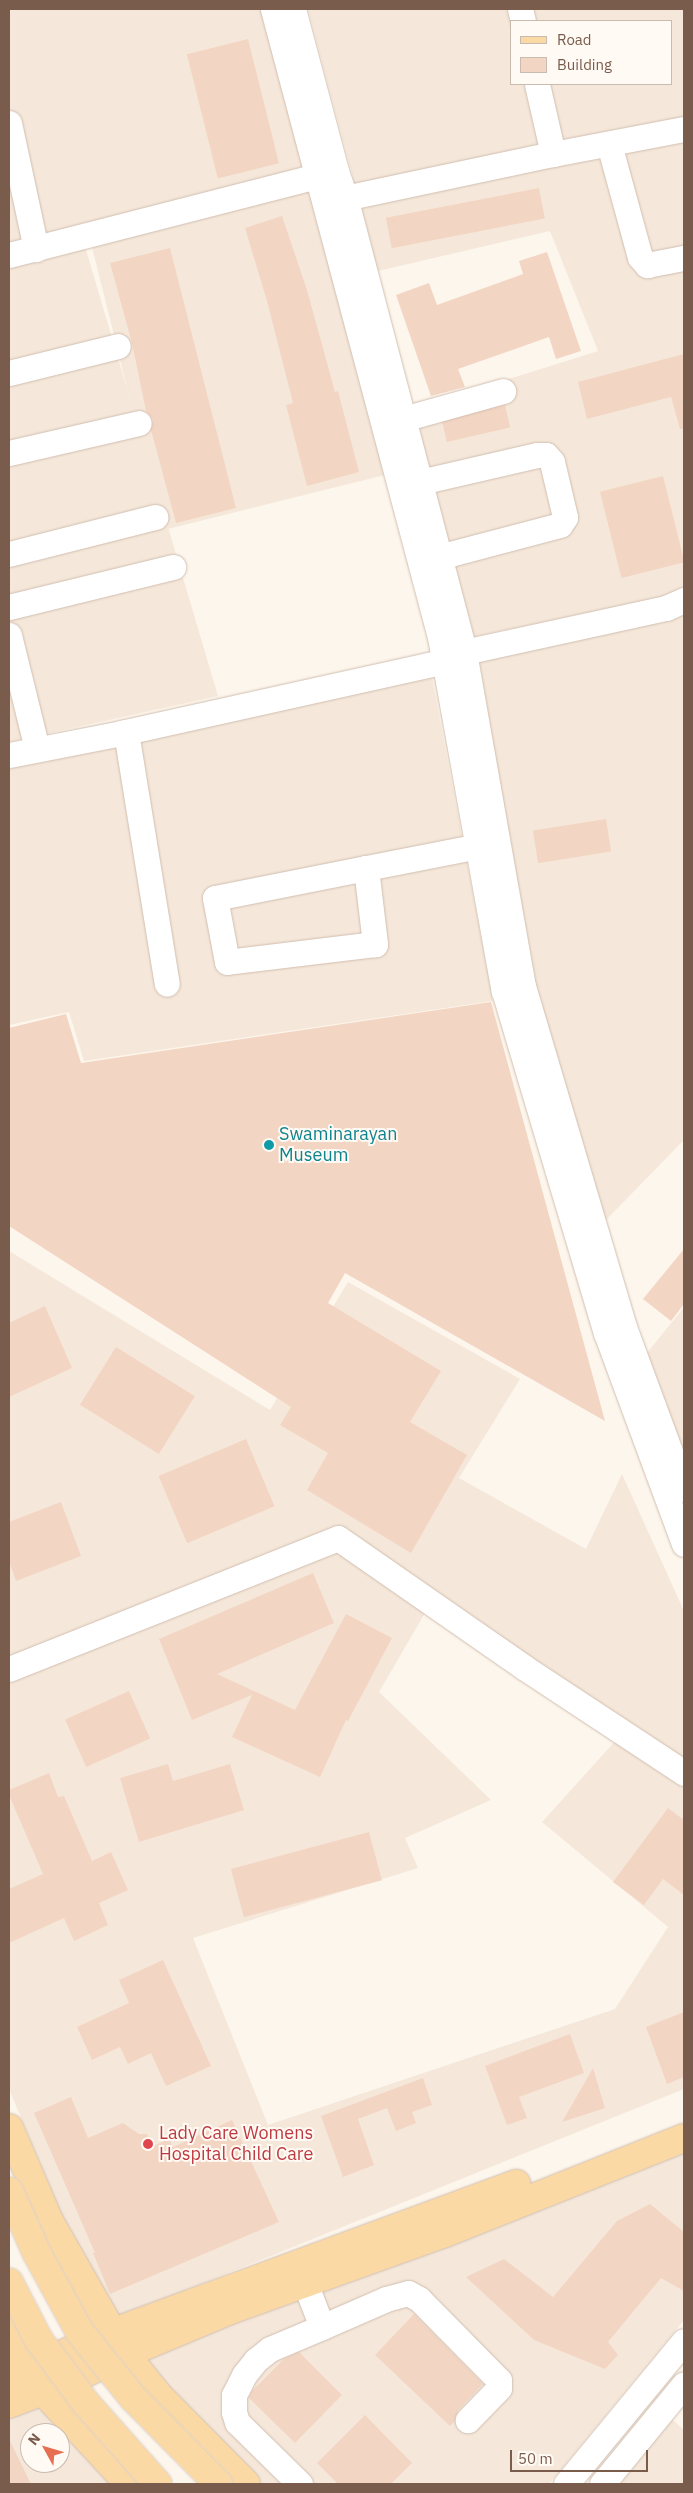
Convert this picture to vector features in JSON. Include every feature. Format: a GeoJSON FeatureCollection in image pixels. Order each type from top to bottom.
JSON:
{"type":"FeatureCollection","features":[{"type":"Feature","properties":{"kind":"main road"},"geometry":{"type":"LineString","coordinates":[[9,2404],[86,2374],[118,2343],[684,2118]]}},
{"type":"Feature","properties":{"kind":"main road"},"geometry":{"type":"LineString","coordinates":[[9,2128],[49,2222],[118,2343],[158,2395],[246,2484]]}},
{"type":"Feature","properties":{"kind":"main road"},"geometry":{"type":"LineString","coordinates":[[19,2372],[230,2310],[445,2233],[684,2138]]}},
{"type":"Feature","properties":{"kind":"main road"},"geometry":{"type":"LineString","coordinates":[[9,2191],[36,2252],[79,2330],[134,2398],[218,2484]]}},
{"type":"Feature","properties":{"kind":"main road"},"geometry":{"type":"LineString","coordinates":[[9,2282],[39,2340],[86,2403],[158,2484]]}},
{"type":"Feature","properties":{"kind":"main road"},"geometry":{"type":"LineString","coordinates":[[9,2327],[19,2372],[43,2391],[129,2484]]}},
{"type":"Feature","properties":{"kind":"street"},"geometry":{"type":"LineString","coordinates":[[273,9],[327,173],[403,419],[439,557],[454,656],[478,846],[507,1001],[606,1333],[684,1544]]}},
{"type":"Feature","properties":{"kind":"street"},"geometry":{"type":"LineString","coordinates":[[293,9],[327,173]]}},
{"type":"Feature","properties":{"kind":"street"},"geometry":{"type":"LineString","coordinates":[[537,85],[554,154]]}},
{"type":"Feature","properties":{"kind":"street"},"geometry":{"type":"LineString","coordinates":[[9,123],[36,249]]}},
{"type":"Feature","properties":{"kind":"street"},"geometry":{"type":"LineString","coordinates":[[335,200],[684,129]]}},
{"type":"Feature","properties":{"kind":"street"},"geometry":{"type":"LineString","coordinates":[[609,144],[640,257],[647,265],[684,258]]}},
{"type":"Feature","properties":{"kind":"street"},"geometry":{"type":"LineString","coordinates":[[9,255],[327,173]]}},
{"type":"Feature","properties":{"kind":"street"},"geometry":{"type":"LineString","coordinates":[[335,200],[440,638],[454,656],[523,986],[624,1327],[684,1489]]}},
{"type":"Feature","properties":{"kind":"street"},"geometry":{"type":"LineString","coordinates":[[9,373],[118,346]]}},
{"type":"Feature","properties":{"kind":"street"},"geometry":{"type":"LineString","coordinates":[[403,419],[503,391]]}},
{"type":"Feature","properties":{"kind":"street"},"geometry":{"type":"LineString","coordinates":[[9,453],[139,423]]}},
{"type":"Feature","properties":{"kind":"street"},"geometry":{"type":"LineString","coordinates":[[420,482],[536,455],[546,455],[552,462],[565,517],[560,524],[439,557]]}},
{"type":"Feature","properties":{"kind":"street"},"geometry":{"type":"LineString","coordinates":[[9,554],[155,517]]}},
{"type":"Feature","properties":{"kind":"street"},"geometry":{"type":"LineString","coordinates":[[9,607],[173,567]]}},
{"type":"Feature","properties":{"kind":"street"},"geometry":{"type":"LineString","coordinates":[[9,755],[126,732],[666,608],[684,600]]}},
{"type":"Feature","properties":{"kind":"street"},"geometry":{"type":"LineString","coordinates":[[9,636],[37,749]]}},
{"type":"Feature","properties":{"kind":"street"},"geometry":{"type":"LineString","coordinates":[[126,732],[168,984]]}},
{"type":"Feature","properties":{"kind":"street"},"geometry":{"type":"LineString","coordinates":[[366,868],[375,944],[227,962],[215,898],[366,868],[478,846]]}},
{"type":"Feature","properties":{"kind":"street"},"geometry":{"type":"LineString","coordinates":[[9,1669],[338,1538],[525,1668],[684,1773]]}},
{"type":"Feature","properties":{"kind":"street"},"geometry":{"type":"LineString","coordinates":[[304,2283],[322,2327]]}},
{"type":"Feature","properties":{"kind":"street"},"geometry":{"type":"LineString","coordinates":[[300,2484],[237,2422],[234,2412],[234,2395],[244,2375],[256,2360],[270,2349],[386,2299],[408,2293],[419,2299],[499,2380],[499,2388],[468,2420]]}},
{"type":"Feature","properties":{"kind":"street"},"geometry":{"type":"LineString","coordinates":[[566,2484],[684,2342]]}},
{"type":"Feature","properties":{"kind":"street"},"geometry":{"type":"LineString","coordinates":[[602,2484],[684,2384]]}},
{"type":"Feature","properties":{"kind":"shaded area"},"geometry":{"type":"Polygon","coordinates":[[[9,9],[267,9],[308,170],[9,244],[9,9]]]}},
{"type":"Feature","properties":{"kind":"shaded area"},"geometry":{"type":"Polygon","coordinates":[[[308,9],[684,9],[684,586],[659,598],[472,637],[413,409],[598,351],[550,231],[378,271],[308,9]]]}},
{"type":"Feature","properties":{"kind":"shaded area"},"geometry":{"type":"Polygon","coordinates":[[[312,187],[384,475],[163,530],[91,242],[312,187]]]}},
{"type":"Feature","properties":{"kind":"shaded area"},"geometry":{"type":"Polygon","coordinates":[[[84,243],[218,696],[9,742],[9,261],[84,243]]]}},
{"type":"Feature","properties":{"kind":"shaded area"},"geometry":{"type":"Polygon","coordinates":[[[684,607],[684,1140],[602,1224],[531,983],[473,658],[684,607]]]}},
{"type":"Feature","properties":{"kind":"shaded area"},"geometry":{"type":"Polygon","coordinates":[[[432,677],[493,1001],[84,1061],[69,1012],[9,1025],[9,767],[432,677]]]}},
{"type":"Feature","properties":{"kind":"shaded area"},"geometry":{"type":"Polygon","coordinates":[[[9,1251],[270,1410],[348,1282],[520,1379],[459,1478],[586,1549],[622,1474],[684,1611],[684,1765],[337,1531],[9,1660],[9,1251]]]}},
{"type":"Feature","properties":{"kind":"shaded area"},"geometry":{"type":"Polygon","coordinates":[[[684,1307],[684,1459],[647,1353],[684,1307]]]}},
{"type":"Feature","properties":{"kind":"shaded area"},"geometry":{"type":"Polygon","coordinates":[[[337,1548],[425,1613],[379,1692],[491,1800],[405,1838],[418,1868],[193,1938],[268,2125],[615,2009],[668,1927],[542,1822],[618,1738],[684,1784],[684,2089],[117,2318],[62,2216],[9,2089],[9,1682],[337,1548]]]}},
{"type":"Feature","properties":{"kind":"shaded area"},"geometry":{"type":"Polygon","coordinates":[[[684,2148],[684,2320],[549,2484],[261,2484],[164,2388],[141,2358],[684,2148]]]}},
{"type":"Feature","properties":{"kind":"shaded area"},"geometry":{"type":"Polygon","coordinates":[[[40,2405],[56,2423],[20,2423],[20,2473],[70,2473],[70,2438],[112,2484],[9,2484],[9,2417],[40,2405]]]}},
{"type":"Feature","properties":{"kind":"shaded area"},"geometry":{"type":"Polygon","coordinates":[[[672,2419],[684,2430],[684,2484],[620,2484],[672,2419]]]}},
{"type":"Feature","properties":{"kind":"building"},"geometry":{"type":"Polygon","coordinates":[[[248,39],[279,163],[218,178],[187,54],[248,39]]]}},
{"type":"Feature","properties":{"kind":"building"},"geometry":{"type":"Polygon","coordinates":[[[539,188],[545,218],[392,248],[386,218],[539,188]]]}},
{"type":"Feature","properties":{"kind":"building"},"geometry":{"type":"Polygon","coordinates":[[[282,216],[307,290],[335,392],[338,391],[359,472],[307,486],[286,405],[293,403],[267,301],[245,228],[282,216]]]}},
{"type":"Feature","properties":{"kind":"building"},"geometry":{"type":"Polygon","coordinates":[[[170,248],[236,508],[176,523],[151,430],[153,419],[146,411],[132,343],[110,263],[170,248]]]}},
{"type":"Feature","properties":{"kind":"building"},"geometry":{"type":"Polygon","coordinates":[[[547,252],[581,351],[556,359],[549,337],[458,369],[465,387],[431,396],[396,295],[429,283],[437,305],[523,274],[519,261],[547,252]]]}},
{"type":"Feature","properties":{"kind":"building"},"geometry":{"type":"Polygon","coordinates":[[[684,354],[684,429],[680,429],[671,397],[587,419],[578,382],[684,354]]]}},
{"type":"Feature","properties":{"kind":"building"},"geometry":{"type":"Polygon","coordinates":[[[505,405],[510,427],[447,442],[442,420],[505,405]]]}},
{"type":"Feature","properties":{"kind":"building"},"geometry":{"type":"Polygon","coordinates":[[[663,476],[684,562],[621,578],[600,492],[663,476]]]}},
{"type":"Feature","properties":{"kind":"building"},"geometry":{"type":"Polygon","coordinates":[[[606,819],[611,852],[538,863],[533,831],[606,819]]]}},
{"type":"Feature","properties":{"kind":"building","name":"Swaminarayan Museum"},"geometry":{"type":"Polygon","coordinates":[[[491,1002],[605,1421],[345,1273],[328,1303],[441,1371],[410,1422],[467,1455],[411,1553],[307,1490],[328,1453],[280,1425],[291,1407],[9,1226],[9,1028],[66,1014],[81,1063],[491,1002]]]}},
{"type":"Feature","properties":{"kind":"building"},"geometry":{"type":"Polygon","coordinates":[[[684,1249],[684,1304],[671,1321],[643,1299],[684,1249]]]}},
{"type":"Feature","properties":{"kind":"building"},"geometry":{"type":"Polygon","coordinates":[[[45,1306],[72,1368],[9,1397],[9,1323],[45,1306]]]}},
{"type":"Feature","properties":{"kind":"building"},"geometry":{"type":"Polygon","coordinates":[[[116,1347],[195,1396],[159,1454],[80,1405],[116,1347]]]}},
{"type":"Feature","properties":{"kind":"building"},"geometry":{"type":"Polygon","coordinates":[[[246,1439],[275,1506],[187,1543],[159,1476],[246,1439]]]}},
{"type":"Feature","properties":{"kind":"building"},"geometry":{"type":"Polygon","coordinates":[[[61,1502],[81,1556],[16,1581],[9,1561],[9,1522],[61,1502]]]}},
{"type":"Feature","properties":{"kind":"building"},"geometry":{"type":"Polygon","coordinates":[[[313,1573],[334,1623],[217,1674],[295,1710],[346,1614],[392,1638],[348,1721],[346,1720],[320,1777],[232,1737],[252,1695],[192,1720],[159,1639],[313,1573]]]}},
{"type":"Feature","properties":{"kind":"building"},"geometry":{"type":"Polygon","coordinates":[[[129,1691],[150,1739],[86,1767],[65,1719],[129,1691]]]}},
{"type":"Feature","properties":{"kind":"building"},"geometry":{"type":"Polygon","coordinates":[[[168,1764],[173,1781],[230,1764],[244,1810],[139,1842],[120,1778],[168,1764]]]}},
{"type":"Feature","properties":{"kind":"building"},"geometry":{"type":"Polygon","coordinates":[[[49,1773],[58,1797],[64,1796],[92,1861],[111,1852],[128,1890],[99,1903],[108,1925],[74,1941],[64,1918],[9,1943],[9,1889],[43,1874],[9,1795],[9,1790],[49,1773]]]}},
{"type":"Feature","properties":{"kind":"building"},"geometry":{"type":"Polygon","coordinates":[[[668,1808],[684,1820],[684,1895],[663,1879],[644,1905],[613,1882],[668,1808]]]}},
{"type":"Feature","properties":{"kind":"building"},"geometry":{"type":"Polygon","coordinates":[[[369,1832],[382,1880],[244,1917],[231,1869],[369,1832]]]}},
{"type":"Feature","properties":{"kind":"building"},"geometry":{"type":"Polygon","coordinates":[[[163,1960],[211,2066],[166,2086],[151,2053],[128,2064],[120,2047],[92,2060],[77,2027],[129,2003],[119,1980],[163,1960]]]}},
{"type":"Feature","properties":{"kind":"building"},"geometry":{"type":"Polygon","coordinates":[[[684,2012],[684,2077],[667,2084],[646,2027],[684,2012]]]}},
{"type":"Feature","properties":{"kind":"building"},"geometry":{"type":"Polygon","coordinates":[[[570,2034],[584,2073],[519,2097],[527,2118],[507,2125],[485,2066],[570,2034]]]}},
{"type":"Feature","properties":{"kind":"building"},"geometry":{"type":"Polygon","coordinates":[[[593,2068],[605,2108],[562,2122],[593,2068]]]}},
{"type":"Feature","properties":{"kind":"building"},"geometry":{"type":"Polygon","coordinates":[[[423,2078],[432,2105],[412,2112],[416,2123],[396,2131],[387,2108],[358,2119],[374,2165],[343,2177],[321,2116],[423,2078]]]}},
{"type":"Feature","properties":{"kind":"building"},"geometry":{"type":"Polygon","coordinates":[[[71,2097],[88,2138],[123,2123],[139,2134],[147,2134],[153,2146],[169,2139],[173,2147],[232,2120],[279,2222],[110,2294],[93,2253],[95,2253],[34,2113],[71,2097]]]}},
{"type":"Feature","properties":{"kind":"building"},"geometry":{"type":"Polygon","coordinates":[[[650,2204],[684,2232],[684,2291],[661,2278],[608,2342],[618,2355],[605,2369],[534,2340],[466,2277],[504,2259],[553,2297],[617,2221],[650,2204]]]}},
{"type":"Feature","properties":{"kind":"building"},"geometry":{"type":"Polygon","coordinates":[[[414,2314],[483,2384],[458,2410],[454,2422],[450,2426],[375,2355],[414,2314]]]}},
{"type":"Feature","properties":{"kind":"building"},"geometry":{"type":"Polygon","coordinates":[[[299,2352],[342,2395],[295,2443],[249,2398],[252,2391],[284,2359],[299,2352]]]}},
{"type":"Feature","properties":{"kind":"building"},"geometry":{"type":"Polygon","coordinates":[[[365,2415],[412,2463],[391,2484],[338,2484],[317,2463],[365,2415]]]}},
{"type":"Feature","properties":{"kind":"building"},"geometry":{"type":"Polygon","coordinates":[[[9,2439],[20,2462],[20,2473],[26,2473],[31,2484],[9,2484],[9,2439]]]}},
{"type":"Feature","properties":{"kind":"place","name":"Swaminarayan Museum"},"geometry":{"type":"Point","coordinates":[269,1145]}},
{"type":"Feature","properties":{"kind":"place","name":"Lady Care Womens Hospital Child Care"},"geometry":{"type":"Point","coordinates":[148,2144]}}]}
